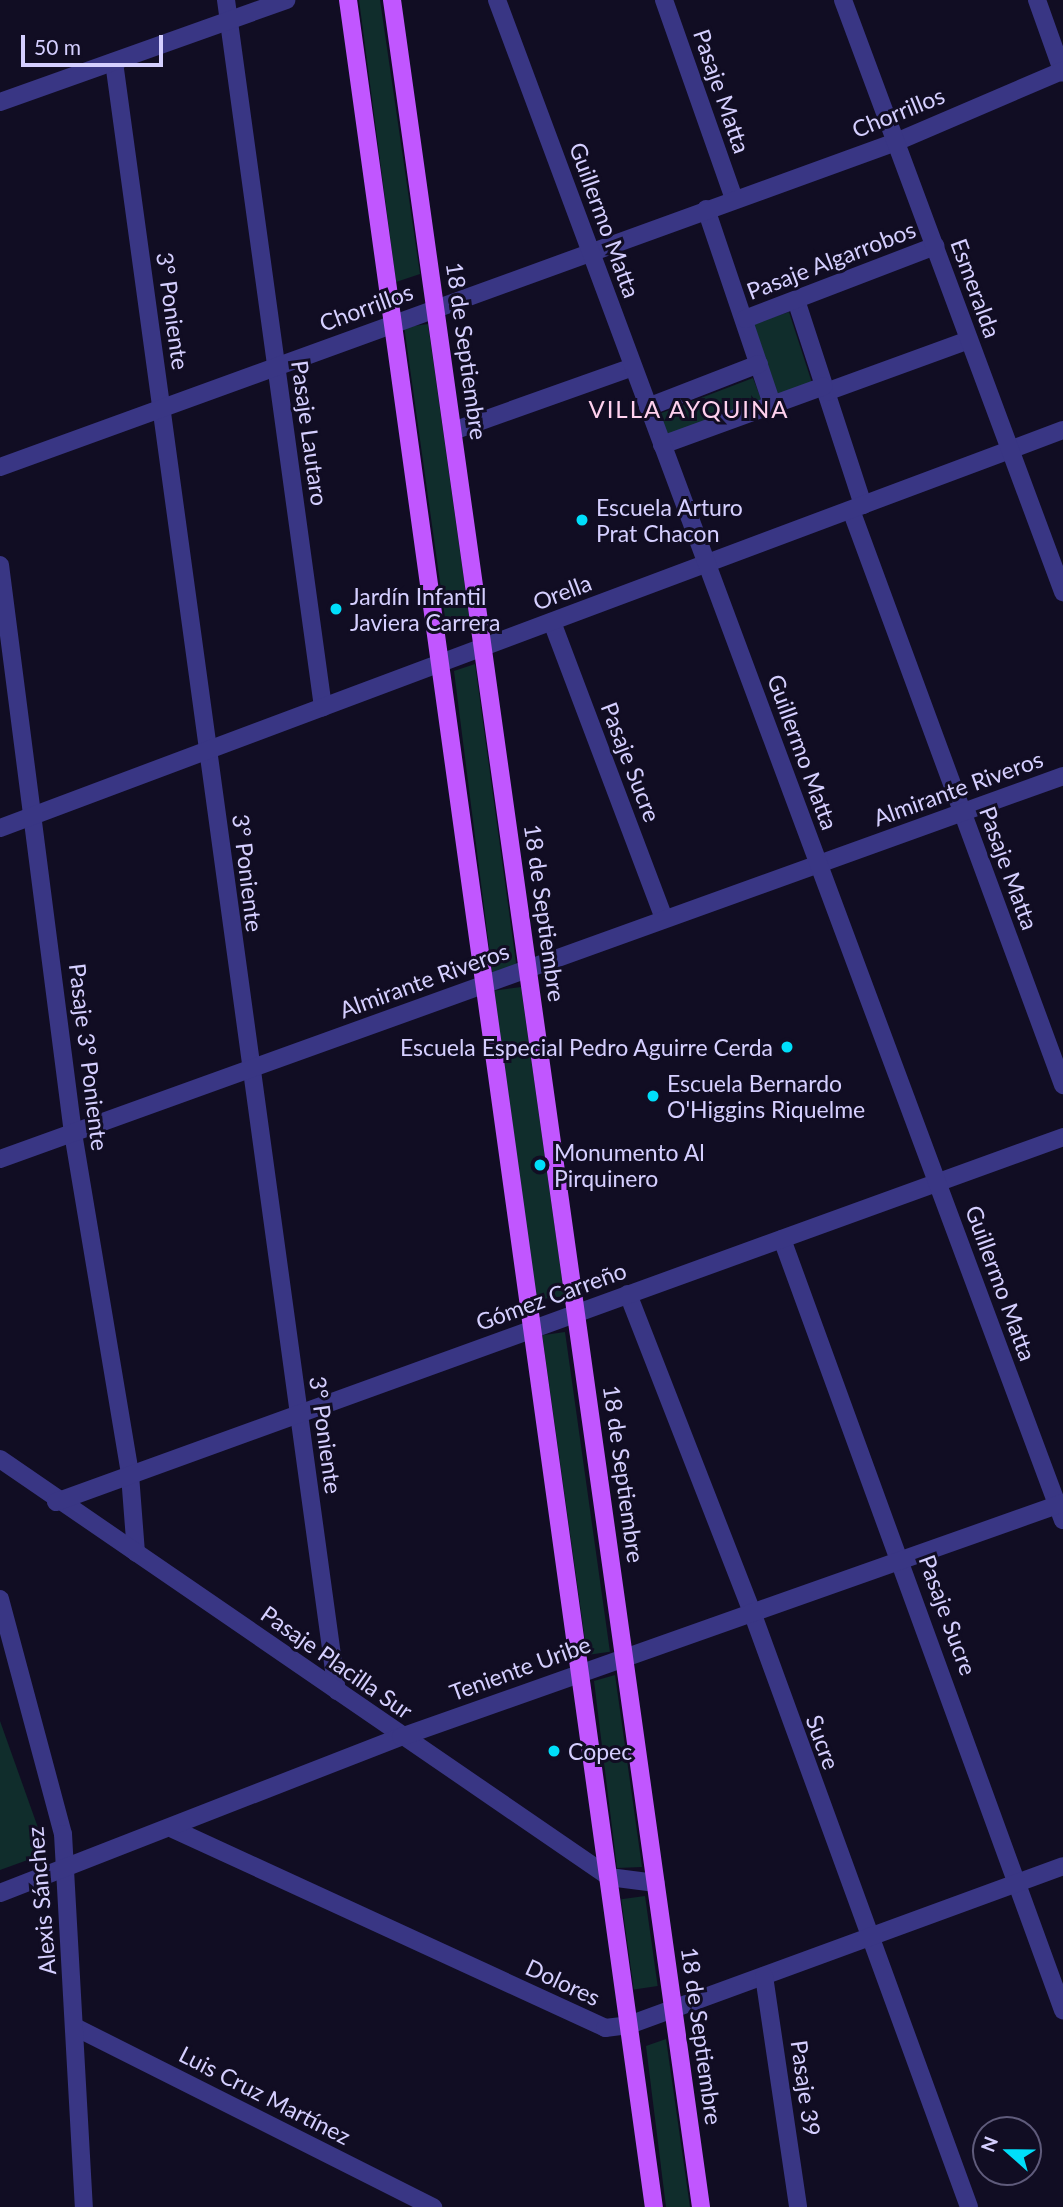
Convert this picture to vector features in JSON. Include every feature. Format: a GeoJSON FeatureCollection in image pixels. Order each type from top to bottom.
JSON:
{"type":"FeatureCollection","features":[{"type":"Feature","properties":{"kind":"main road"},"geometry":{"type":"LineString","coordinates":[[348,0],[654,2207]]}},
{"type":"Feature","properties":{"kind":"main road","name":"18 de Septiembre"},"geometry":{"type":"LineString","coordinates":[[392,0],[701,2207]]}},
{"type":"Feature","properties":{"kind":"street","name":"Pasaje Lautaro"},"geometry":{"type":"LineString","coordinates":[[226,0],[323,707]]}},
{"type":"Feature","properties":{"kind":"street"},"geometry":{"type":"LineString","coordinates":[[0,102],[286,0]]}},
{"type":"Feature","properties":{"kind":"street","name":"Guillermo Matta"},"geometry":{"type":"LineString","coordinates":[[497,0],[1061,1509]]}},
{"type":"Feature","properties":{"kind":"street","name":"Pasaje Matta"},"geometry":{"type":"LineString","coordinates":[[664,0],[734,199]]}},
{"type":"Feature","properties":{"kind":"street","name":"Esmeralda"},"geometry":{"type":"LineString","coordinates":[[844,0],[1063,592]]}},
{"type":"Feature","properties":{"kind":"street"},"geometry":{"type":"LineString","coordinates":[[1037,0],[1063,72]]}},
{"type":"Feature","properties":{"kind":"street","name":"3° Poniente"},"geometry":{"type":"LineString","coordinates":[[114,62],[208,753],[248,1070],[337,1691]]}},
{"type":"Feature","properties":{"kind":"street","name":"Chorrillos"},"geometry":{"type":"LineString","coordinates":[[0,467],[896,142],[1063,72]]}},
{"type":"Feature","properties":{"kind":"street"},"geometry":{"type":"LineString","coordinates":[[706,209],[772,404]]}},
{"type":"Feature","properties":{"kind":"street","name":"Pasaje Algarrobos"},"geometry":{"type":"LineString","coordinates":[[745,319],[934,246]]}},
{"type":"Feature","properties":{"kind":"street","name":"Pasaje Matta"},"geometry":{"type":"LineString","coordinates":[[796,300],[825,389],[857,507],[962,812],[1063,1085]]}},
{"type":"Feature","properties":{"kind":"street"},"geometry":{"type":"LineString","coordinates":[[662,445],[772,404],[825,389],[969,340]]}},
{"type":"Feature","properties":{"kind":"street"},"geometry":{"type":"LineString","coordinates":[[648,407],[760,364]]}},
{"type":"Feature","properties":{"kind":"street"},"geometry":{"type":"LineString","coordinates":[[453,431],[633,367]]}},
{"type":"Feature","properties":{"kind":"street","name":"Orella"},"geometry":{"type":"LineString","coordinates":[[0,828],[208,753],[323,707],[1063,430]]}},
{"type":"Feature","properties":{"kind":"street","name":"Pasaje 3° Poniente"},"geometry":{"type":"LineString","coordinates":[[0,565],[73,1133],[130,1475],[136,1553]]}},
{"type":"Feature","properties":{"kind":"street","name":"Pasaje Sucre"},"geometry":{"type":"LineString","coordinates":[[552,622],[664,919]]}},
{"type":"Feature","properties":{"kind":"street","name":"Almirante Riveros"},"geometry":{"type":"LineString","coordinates":[[0,1159],[1063,776]]}},
{"type":"Feature","properties":{"kind":"street","name":"Gómez Carreño"},"geometry":{"type":"LineString","coordinates":[[56,1502],[1063,1137]]}},
{"type":"Feature","properties":{"kind":"street","name":"Pasaje Sucre"},"geometry":{"type":"LineString","coordinates":[[782,1239],[902,1559],[1063,2010]]}},
{"type":"Feature","properties":{"kind":"street","name":"Sucre"},"geometry":{"type":"LineString","coordinates":[[628,1294],[752,1612],[867,1938],[969,2207]]}},
{"type":"Feature","properties":{"kind":"street","name":"Pasaje Placilla Sur"},"geometry":{"type":"LineString","coordinates":[[0,1459],[56,1502],[136,1553],[609,1877],[656,1883]]}},
{"type":"Feature","properties":{"kind":"street","name":"Teniente Uribe"},"geometry":{"type":"LineString","coordinates":[[0,1893],[173,1829],[401,1737],[580,1672],[902,1559],[1061,1509]]}},
{"type":"Feature","properties":{"kind":"street","name":"Alexis Sánchez"},"geometry":{"type":"LineString","coordinates":[[0,1599],[33,1708],[66,1870],[84,2207]]}},
{"type":"Feature","properties":{"kind":"street","name":"Dolores"},"geometry":{"type":"LineString","coordinates":[[173,1829],[604,2028],[629,2025],[1063,1866]]}},
{"type":"Feature","properties":{"kind":"street","name":"Pasaje 39"},"geometry":{"type":"LineString","coordinates":[[764,1976],[799,2207]]}},
{"type":"Feature","properties":{"kind":"street","name":"Luis Cruz Martínez"},"geometry":{"type":"LineString","coordinates":[[75,2027],[433,2207]]}},
{"type":"Feature","properties":{"kind":"green space"},"geometry":{"type":"Polygon","coordinates":[[[359,0],[380,0],[420,274],[396,282],[359,0]]]}},
{"type":"Feature","properties":{"kind":"green space"},"geometry":{"type":"Polygon","coordinates":[[[789,312],[813,385],[777,397],[753,324],[789,312]]]}},
{"type":"Feature","properties":{"kind":"green space"},"geometry":{"type":"Polygon","coordinates":[[[428,324],[470,621],[446,624],[404,327],[428,324]]]}},
{"type":"Feature","properties":{"kind":"green space"},"geometry":{"type":"Polygon","coordinates":[[[753,378],[762,402],[669,438],[660,414],[753,378]]]}},
{"type":"Feature","properties":{"kind":"green space"},"geometry":{"type":"Polygon","coordinates":[[[475,664],[517,970],[493,978],[454,671],[475,664]]]}},
{"type":"Feature","properties":{"kind":"green space"},"geometry":{"type":"Polygon","coordinates":[[[521,987],[564,1296],[536,1300],[492,991],[521,987]]]}},
{"type":"Feature","properties":{"kind":"green space"},"geometry":{"type":"Polygon","coordinates":[[[565,1332],[610,1652],[587,1655],[542,1335],[565,1332]]]}},
{"type":"Feature","properties":{"kind":"green space"},"geometry":{"type":"Polygon","coordinates":[[[615,1675],[642,1867],[617,1868],[594,1681],[615,1675]]]}},
{"type":"Feature","properties":{"kind":"green space"},"geometry":{"type":"Polygon","coordinates":[[[0,1721],[47,1853],[0,1870],[0,1721]]]}},
{"type":"Feature","properties":{"kind":"green space"},"geometry":{"type":"Polygon","coordinates":[[[645,1896],[658,1986],[634,1989],[621,1899],[645,1896]]]}},
{"type":"Feature","properties":{"kind":"green space"},"geometry":{"type":"Polygon","coordinates":[[[666,2039],[690,2207],[666,2207],[646,2046],[666,2039]]]}},
{"type":"Feature","properties":{"kind":"place","name":"Escuela Arturo Prat Chacon"},"geometry":{"type":"Point","coordinates":[582,520]}},
{"type":"Feature","properties":{"kind":"place","name":"Jardín Infantil Javiera Carrera"},"geometry":{"type":"Point","coordinates":[336,609]}},
{"type":"Feature","properties":{"kind":"place","name":"Escuela Especial Pedro Aguirre Cerda"},"geometry":{"type":"Point","coordinates":[787,1047]}},
{"type":"Feature","properties":{"kind":"place","name":"Escuela Bernardo O'Higgins Riquelme"},"geometry":{"type":"Point","coordinates":[653,1096]}},
{"type":"Feature","properties":{"kind":"place","name":"Monumento Al Pirquinero"},"geometry":{"type":"Point","coordinates":[540,1165]}},
{"type":"Feature","properties":{"kind":"place","name":"Copec"},"geometry":{"type":"Point","coordinates":[554,1751]}},
{"type":"Feature","properties":{"kind":"district","name":"VILLA AYQUINA"},"geometry":{"type":"Point","coordinates":[689,409]}}]}
